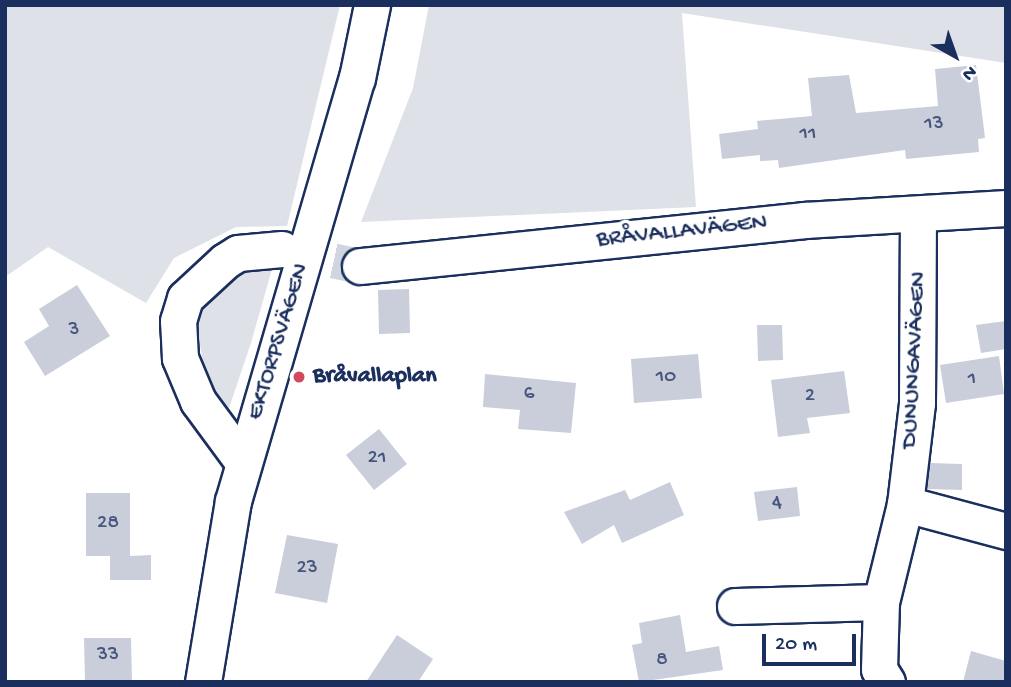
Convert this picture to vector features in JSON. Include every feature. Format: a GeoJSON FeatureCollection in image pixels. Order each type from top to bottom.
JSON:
{"type":"FeatureCollection","features":[{"type":"Feature","properties":{"kind":"street","name":"EKTORPSVÄGEN"},"geometry":{"type":"LineString","coordinates":[[203,682],[223,543],[243,462],[357,78],[372,5]]}},
{"type":"Feature","properties":{"kind":"street","name":"BRÅVALLAVÄGEN"},"geometry":{"type":"LineString","coordinates":[[360,267],[805,220],[918,216],[1006,208]]}},
{"type":"Feature","properties":{"kind":"street","name":"DUNUNGAVÄGEN"},"geometry":{"type":"LineString","coordinates":[[887,682],[879,669],[881,602],[905,504],[917,403],[918,216]]}},
{"type":"Feature","properties":{"kind":"street"},"geometry":{"type":"LineString","coordinates":[[243,462],[198,401],[180,358],[178,321],[186,298],[225,261],[247,251],[282,249]]}},
{"type":"Feature","properties":{"kind":"street"},"geometry":{"type":"LineString","coordinates":[[905,504],[1006,530]]}},
{"type":"Feature","properties":{"kind":"street"},"geometry":{"type":"LineString","coordinates":[[735,606],[881,602]]}},
{"type":"Feature","properties":{"kind":"shaded area"},"geometry":{"type":"Polygon","coordinates":[[[5,5],[340,5],[287,226],[236,227],[174,258],[146,303],[48,247],[5,277],[5,5]]]}},
{"type":"Feature","properties":{"kind":"shaded area"},"geometry":{"type":"Polygon","coordinates":[[[429,5],[1006,5],[1006,63],[682,13],[696,207],[361,222],[413,88],[429,5]]]}},
{"type":"Feature","properties":{"kind":"shaded area"},"geometry":{"type":"Polygon","coordinates":[[[274,262],[227,414],[205,372],[196,324],[206,299],[229,274],[274,262]]]}},
{"type":"Feature","properties":{"kind":"building"},"geometry":{"type":"Polygon","coordinates":[[[976,65],[985,138],[978,139],[979,152],[906,159],[905,150],[779,168],[778,160],[760,161],[760,155],[722,159],[719,134],[758,129],[757,121],[812,116],[808,78],[849,75],[856,113],[938,106],[935,69],[976,65]]]}},
{"type":"Feature","properties":{"kind":"building"},"geometry":{"type":"Polygon","coordinates":[[[77,285],[110,336],[45,376],[24,342],[49,326],[39,309],[77,285]]]}},
{"type":"Feature","properties":{"kind":"building"},"geometry":{"type":"Polygon","coordinates":[[[409,289],[410,333],[379,334],[378,290],[409,289]]]}},
{"type":"Feature","properties":{"kind":"building"},"geometry":{"type":"Polygon","coordinates":[[[1006,321],[1006,349],[981,353],[976,325],[1006,321]]]}},
{"type":"Feature","properties":{"kind":"building"},"geometry":{"type":"Polygon","coordinates":[[[757,325],[782,325],[783,360],[758,361],[757,325]]]}},
{"type":"Feature","properties":{"kind":"building"},"geometry":{"type":"Polygon","coordinates":[[[698,354],[702,398],[634,403],[631,359],[698,354]]]}},
{"type":"Feature","properties":{"kind":"building"},"geometry":{"type":"Polygon","coordinates":[[[999,356],[1004,394],[946,403],[940,365],[999,356]]]}},
{"type":"Feature","properties":{"kind":"building"},"geometry":{"type":"Polygon","coordinates":[[[844,371],[850,413],[807,418],[810,433],[778,437],[771,380],[844,371]]]}},
{"type":"Feature","properties":{"kind":"building"},"geometry":{"type":"Polygon","coordinates":[[[485,374],[576,383],[571,433],[518,429],[520,410],[483,407],[485,374]]]}},
{"type":"Feature","properties":{"kind":"building"},"geometry":{"type":"Polygon","coordinates":[[[379,429],[407,464],[374,490],[346,455],[379,429]]]}},
{"type":"Feature","properties":{"kind":"building"},"geometry":{"type":"Polygon","coordinates":[[[930,463],[962,464],[962,490],[927,489],[930,463]]]}},
{"type":"Feature","properties":{"kind":"building"},"geometry":{"type":"Polygon","coordinates":[[[670,482],[684,515],[622,543],[614,525],[582,544],[564,512],[625,490],[630,500],[670,482]]]}},
{"type":"Feature","properties":{"kind":"building"},"geometry":{"type":"Polygon","coordinates":[[[797,487],[800,516],[758,521],[754,492],[797,487]]]}},
{"type":"Feature","properties":{"kind":"building"},"geometry":{"type":"Polygon","coordinates":[[[86,493],[130,493],[130,556],[151,555],[151,580],[110,580],[110,556],[86,556],[86,493]]]}},
{"type":"Feature","properties":{"kind":"building"},"geometry":{"type":"Polygon","coordinates":[[[287,535],[338,544],[327,603],[275,593],[287,535]]]}},
{"type":"Feature","properties":{"kind":"building"},"geometry":{"type":"Polygon","coordinates":[[[680,615],[686,652],[719,646],[723,670],[639,682],[632,645],[642,643],[639,623],[680,615]]]}},
{"type":"Feature","properties":{"kind":"building"},"geometry":{"type":"Polygon","coordinates":[[[397,635],[433,659],[418,682],[366,682],[397,635]]]}},
{"type":"Feature","properties":{"kind":"building"},"geometry":{"type":"Polygon","coordinates":[[[84,638],[131,638],[132,682],[85,682],[84,638]]]}},
{"type":"Feature","properties":{"kind":"building"},"geometry":{"type":"Polygon","coordinates":[[[971,651],[1006,661],[1006,682],[963,682],[971,651]]]}},
{"type":"Feature","properties":{"kind":"tunnel"},"geometry":{"type":"LineString","coordinates":[[282,249],[360,266]]}},
{"type":"Feature","properties":{"kind":"place","name":"Bråvallaplan"},"geometry":{"type":"Point","coordinates":[299,377]}}]}
